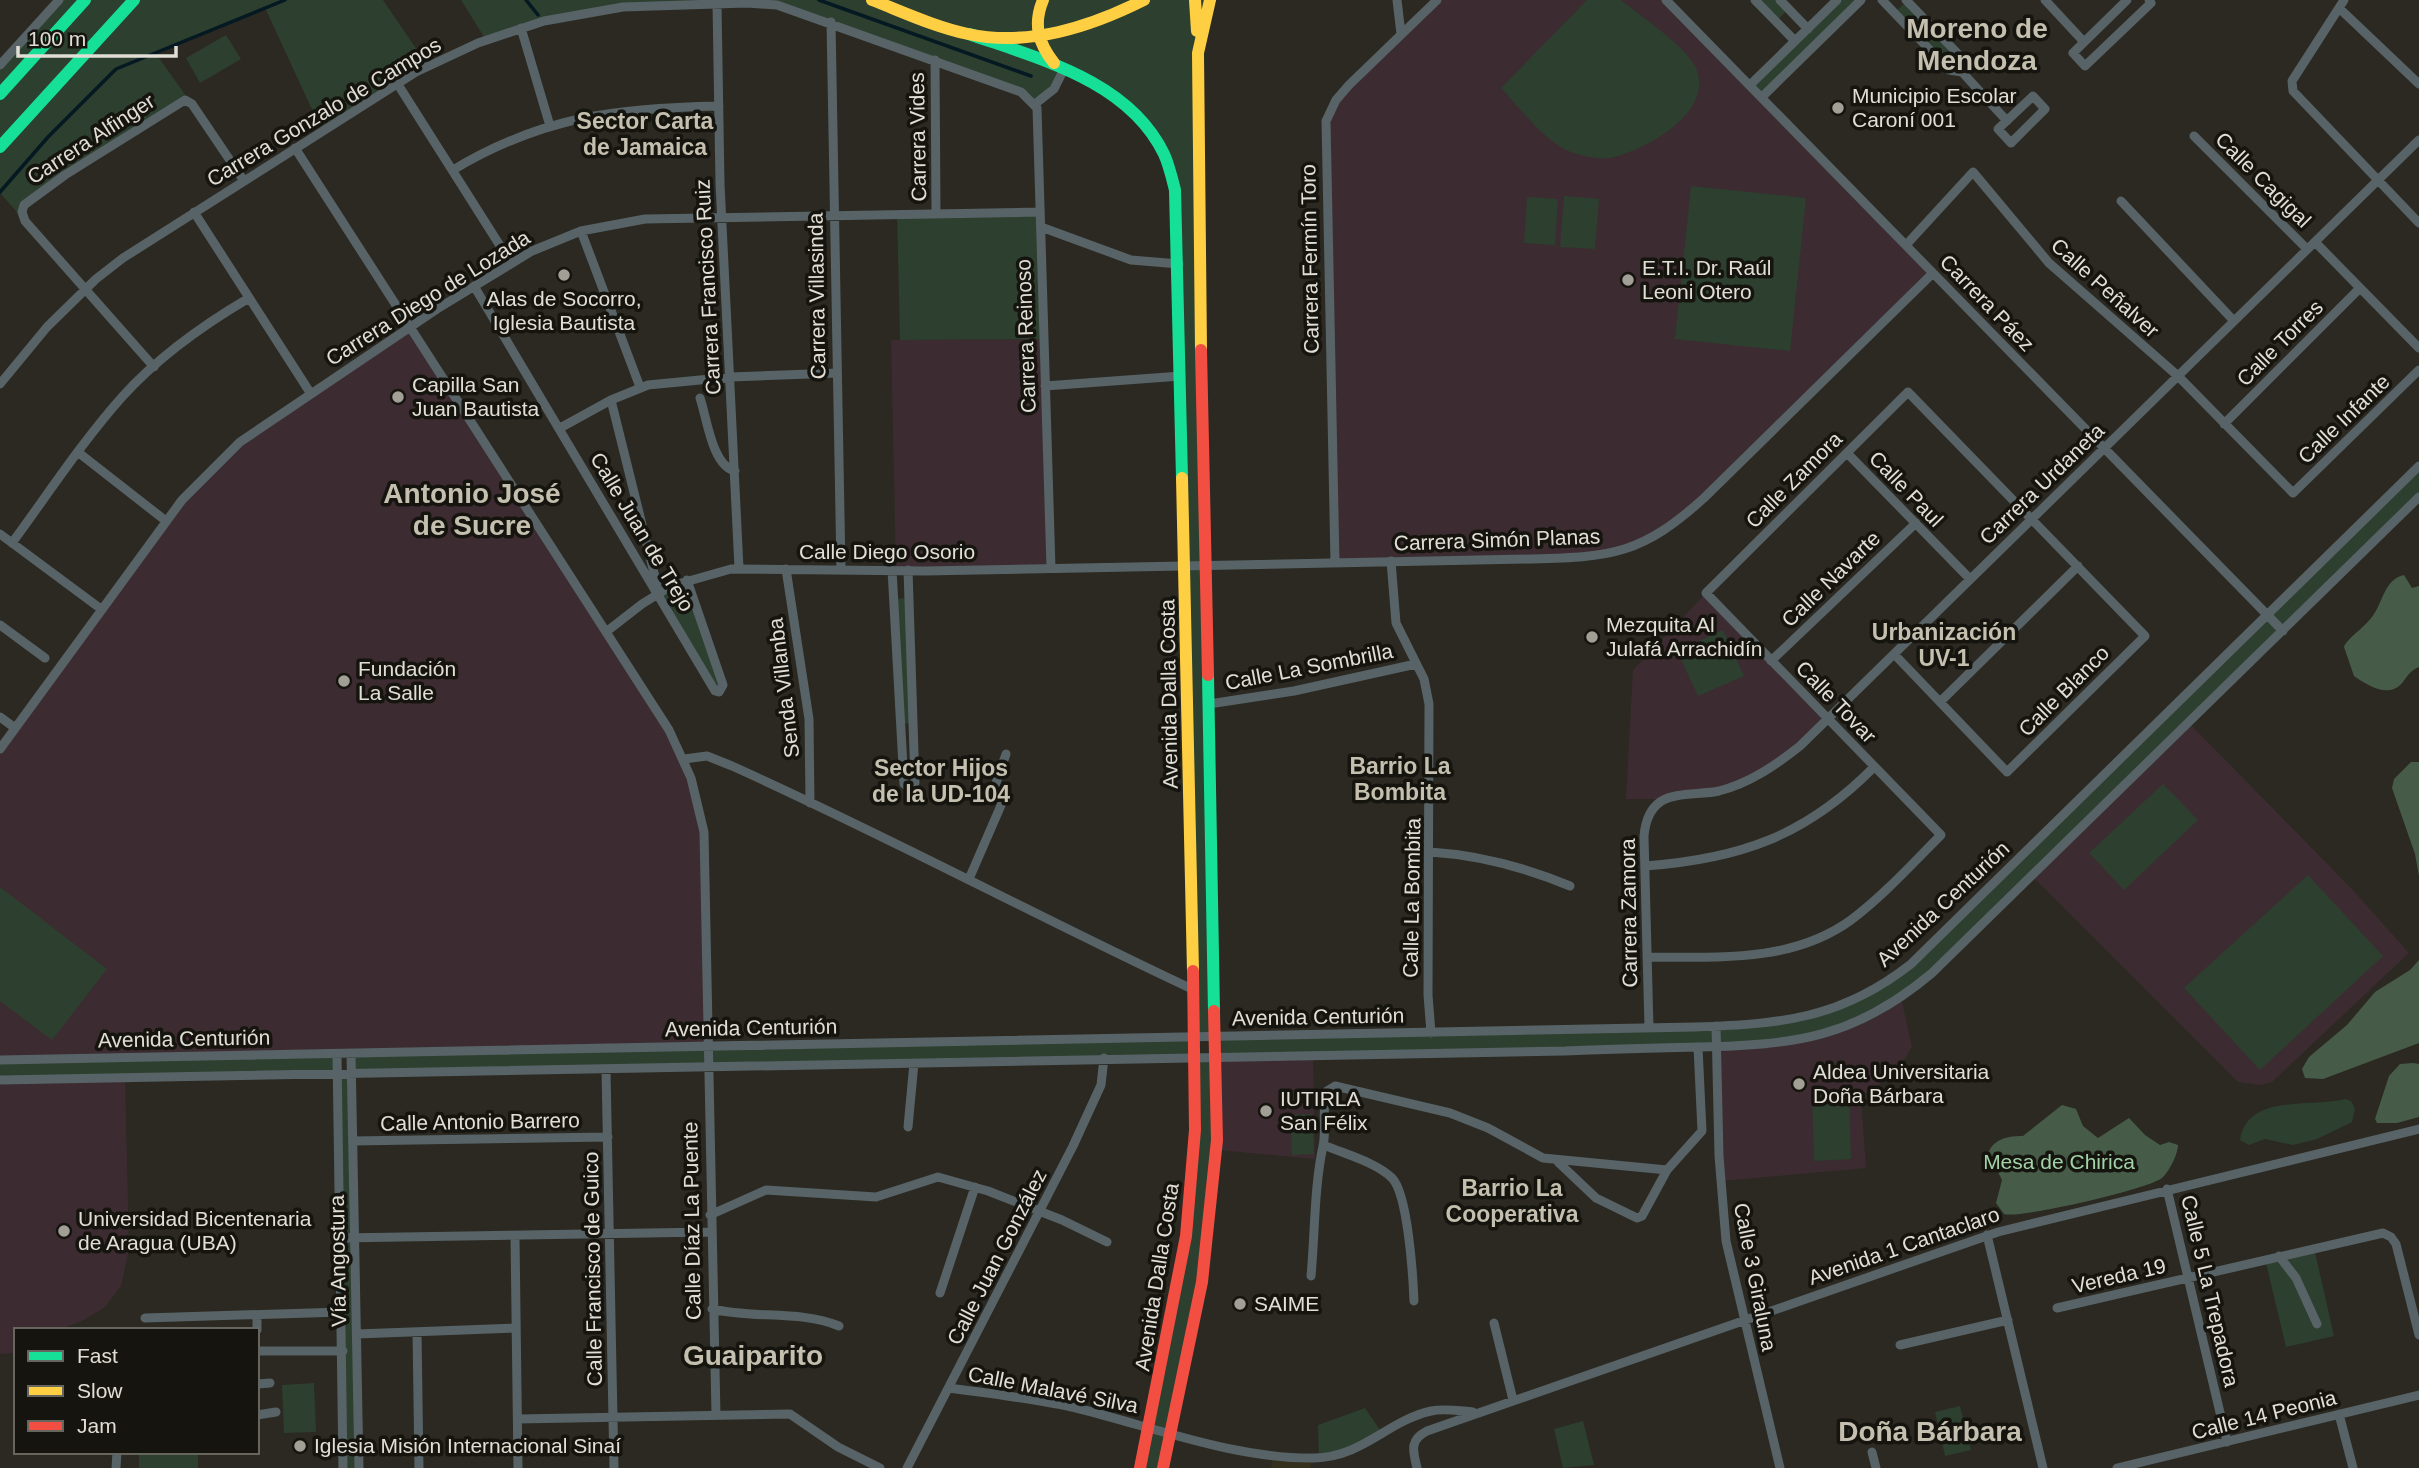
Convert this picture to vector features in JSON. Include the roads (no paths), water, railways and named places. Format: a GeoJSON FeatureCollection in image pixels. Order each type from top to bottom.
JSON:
{"type":"FeatureCollection","features":[{"type":"Feature","properties":{"kind":"main road"},"geometry":{"type":"LineString","coordinates":[[0,94],[85,0]]}},
{"type":"Feature","properties":{"kind":"main road"},"geometry":{"type":"LineString","coordinates":[[0,147],[134,0]]}},
{"type":"Feature","properties":{"kind":"main road"},"geometry":{"type":"LineString","coordinates":[[872,0],[969,34],[1001,37],[1037,35],[1079,27],[1144,0]]}},
{"type":"Feature","properties":{"kind":"main road"},"geometry":{"type":"LineString","coordinates":[[1043,0],[1036,18],[1037,35],[1046,54],[1060,68]]}},
{"type":"Feature","properties":{"kind":"main road"},"geometry":{"type":"LineString","coordinates":[[1195,0],[1198,53]]}},
{"type":"Feature","properties":{"kind":"main road","name":"Avenida Dalla Costa"},"geometry":{"type":"LineString","coordinates":[[1163,1468],[1194,1324],[1210,1226],[1217,1140],[1198,53],[1210,0]]}},
{"type":"Feature","properties":{"kind":"main road","name":"Avenida Dalla Costa"},"geometry":{"type":"LineString","coordinates":[[969,34],[1060,68],[1116,94],[1137,113],[1156,138],[1174,179],[1179,264],[1195,1130],[1188,1226],[1140,1468]]}},
{"type":"Feature","properties":{"kind":"street"},"geometry":{"type":"LineString","coordinates":[[0,65],[59,0]]}},
{"type":"Feature","properties":{"kind":"street"},"geometry":{"type":"LineString","coordinates":[[1397,0],[1401,34]]}},
{"type":"Feature","properties":{"kind":"street","name":"Carrera Fermín Toro"},"geometry":{"type":"LineString","coordinates":[[1335,562],[1326,121],[1336,100],[1349,85],[1437,0]]}},
{"type":"Feature","properties":{"kind":"street","name":"Carrera Páez"},"geometry":{"type":"LineString","coordinates":[[1666,0],[2283,631]]}},
{"type":"Feature","properties":{"kind":"street"},"geometry":{"type":"LineString","coordinates":[[1755,0],[1795,41]]}},
{"type":"Feature","properties":{"kind":"street"},"geometry":{"type":"LineString","coordinates":[[1780,0],[1808,29]]}},
{"type":"Feature","properties":{"kind":"street"},"geometry":{"type":"LineString","coordinates":[[1750,85],[1837,0]]}},
{"type":"Feature","properties":{"kind":"street"},"geometry":{"type":"LineString","coordinates":[[1762,97],[1861,0]]}},
{"type":"Feature","properties":{"kind":"street"},"geometry":{"type":"LineString","coordinates":[[1882,0],[1949,70],[1962,72],[2007,121]]}},
{"type":"Feature","properties":{"kind":"street"},"geometry":{"type":"LineString","coordinates":[[1906,0],[1960,56],[1963,62],[1962,72]]}},
{"type":"Feature","properties":{"kind":"street"},"geometry":{"type":"LineString","coordinates":[[2045,0],[2084,42]]}},
{"type":"Feature","properties":{"kind":"street"},"geometry":{"type":"LineString","coordinates":[[2127,0],[2073,53],[2085,66],[2151,3],[2149,0]]}},
{"type":"Feature","properties":{"kind":"street","name":"Carrera Gonzalo de Campos"},"geometry":{"type":"LineString","coordinates":[[0,384],[3,373],[47,327],[85,289],[122,258],[397,83],[447,56],[521,28],[612,9],[717,4],[777,5],[831,22],[1021,92],[1035,104]]}},
{"type":"Feature","properties":{"kind":"street","name":"Carrera Francisco Ruiz"},"geometry":{"type":"LineString","coordinates":[[717,4],[721,217],[739,568]]}},
{"type":"Feature","properties":{"kind":"street"},"geometry":{"type":"LineString","coordinates":[[2419,85],[2342,4],[2292,87],[2304,105],[2419,223]]}},
{"type":"Feature","properties":{"kind":"street","name":"Carrera Villasinda"},"geometry":{"type":"LineString","coordinates":[[831,22],[841,570]]}},
{"type":"Feature","properties":{"kind":"street"},"geometry":{"type":"LineString","coordinates":[[521,28],[550,126]]}},
{"type":"Feature","properties":{"kind":"street","name":"Carrera Vides"},"geometry":{"type":"LineString","coordinates":[[935,60],[936,213]]}},
{"type":"Feature","properties":{"kind":"street"},"geometry":{"type":"LineString","coordinates":[[1035,104],[1054,89],[1060,68]]}},
{"type":"Feature","properties":{"kind":"street"},"geometry":{"type":"LineString","coordinates":[[397,83],[511,263]]}},
{"type":"Feature","properties":{"kind":"street"},"geometry":{"type":"LineString","coordinates":[[2033,96],[2045,109],[2011,143],[1998,129],[2007,121],[2033,96]]}},
{"type":"Feature","properties":{"kind":"street","name":"Carrera Alfinger"},"geometry":{"type":"LineString","coordinates":[[85,289],[25,221],[22,212],[24,205],[38,193],[185,100],[192,104],[244,181]]}},
{"type":"Feature","properties":{"kind":"street","name":"Carrera Reinoso"},"geometry":{"type":"LineString","coordinates":[[1035,104],[1051,568]]}},
{"type":"Feature","properties":{"kind":"street"},"geometry":{"type":"LineString","coordinates":[[453,170],[491,149],[550,126],[630,109],[719,106]]}},
{"type":"Feature","properties":{"kind":"street","name":"Calle Cagigal"},"geometry":{"type":"LineString","coordinates":[[2194,136],[2307,249]]}},
{"type":"Feature","properties":{"kind":"street","name":"Carrera Urdaneta"},"geometry":{"type":"LineString","coordinates":[[1660,802],[1723,790],[1751,778],[1791,753],[1828,720],[2419,140]]}},
{"type":"Feature","properties":{"kind":"street","name":"Calle Díaz La Puente"},"geometry":{"type":"LineString","coordinates":[[295,148],[669,730],[684,760],[704,832],[709,1046],[706,1067],[716,1415]]}},
{"type":"Feature","properties":{"kind":"street","name":"Calle Peñalver"},"geometry":{"type":"LineString","coordinates":[[1906,245],[1973,172],[2049,263],[2178,376],[2293,493]]}},
{"type":"Feature","properties":{"kind":"street"},"geometry":{"type":"LineString","coordinates":[[2121,201],[2234,321]]}},
{"type":"Feature","properties":{"kind":"street"},"geometry":{"type":"LineString","coordinates":[[194,212],[311,394]]}},
{"type":"Feature","properties":{"kind":"street","name":"Carrera Diego de Lozada"},"geometry":{"type":"LineString","coordinates":[[0,749],[166,521],[220,460],[264,424],[474,286],[547,244],[581,231],[645,219],[1040,212]]}},
{"type":"Feature","properties":{"kind":"street"},"geometry":{"type":"LineString","coordinates":[[1041,227],[1131,260],[1179,264]]}},
{"type":"Feature","properties":{"kind":"street"},"geometry":{"type":"LineString","coordinates":[[581,231],[640,387]]}},
{"type":"Feature","properties":{"kind":"street","name":"Calle Cagigal"},"geometry":{"type":"LineString","coordinates":[[2315,242],[2419,348]]}},
{"type":"Feature","properties":{"kind":"street","name":"Carrera Simón Planas"},"geometry":{"type":"LineString","coordinates":[[1185,564],[1583,558],[1624,551],[1655,537],[1704,498],[1933,273]]}},
{"type":"Feature","properties":{"kind":"street","name":"Calle Juan de Trejo"},"geometry":{"type":"LineString","coordinates":[[474,286],[715,691],[719,692],[723,685],[687,580]]}},
{"type":"Feature","properties":{"kind":"street","name":"Calle Torres"},"geometry":{"type":"LineString","coordinates":[[2224,424],[2360,288]]}},
{"type":"Feature","properties":{"kind":"street"},"geometry":{"type":"LineString","coordinates":[[85,289],[154,367]]}},
{"type":"Feature","properties":{"kind":"street"},"geometry":{"type":"LineString","coordinates":[[12,543],[122,398],[154,367],[204,326],[249,298]]}},
{"type":"Feature","properties":{"kind":"street","name":"Calle Infante"},"geometry":{"type":"LineString","coordinates":[[2293,493],[2419,370]]}},
{"type":"Feature","properties":{"kind":"street"},"geometry":{"type":"LineString","coordinates":[[560,428],[640,387],[731,377],[836,373]]}},
{"type":"Feature","properties":{"kind":"street"},"geometry":{"type":"LineString","coordinates":[[1045,386],[1181,376]]}},
{"type":"Feature","properties":{"kind":"street","name":"Calle Zamora"},"geometry":{"type":"LineString","coordinates":[[1706,593],[1908,392],[2032,519]]}},
{"type":"Feature","properties":{"kind":"street"},"geometry":{"type":"LineString","coordinates":[[700,398],[719,458],[728,469],[735,471]]}},
{"type":"Feature","properties":{"kind":"street"},"geometry":{"type":"LineString","coordinates":[[611,400],[659,593]]}},
{"type":"Feature","properties":{"kind":"street"},"geometry":{"type":"LineString","coordinates":[[79,453],[166,521]]}},
{"type":"Feature","properties":{"kind":"street","name":"Calle Paul"},"geometry":{"type":"LineString","coordinates":[[1847,453],[1970,579]]}},
{"type":"Feature","properties":{"kind":"street","name":"Avenida Centurión"},"geometry":{"type":"LineString","coordinates":[[0,1059],[1649,1028],[1767,1025],[1811,1017],[1852,1002],[1893,978],[1932,944],[2419,466]]}},
{"type":"Feature","properties":{"kind":"street","name":"Avenida Centurión"},"geometry":{"type":"LineString","coordinates":[[0,1080],[606,1070],[1717,1047],[1789,1043],[1835,1031],[1876,1013],[1914,988],[2419,496]]}},
{"type":"Feature","properties":{"kind":"street"},"geometry":{"type":"LineString","coordinates":[[1894,654],[1940,702],[2078,566],[2032,519]]}},
{"type":"Feature","properties":{"kind":"street","name":"Calle Navarte"},"geometry":{"type":"LineString","coordinates":[[1771,661],[1916,523]]}},
{"type":"Feature","properties":{"kind":"street"},"geometry":{"type":"LineString","coordinates":[[0,534],[102,609]]}},
{"type":"Feature","properties":{"kind":"street","name":"Calle La Bombita"},"geometry":{"type":"LineString","coordinates":[[1391,561],[1396,623],[1416,664],[1429,704],[1431,1033]]}},
{"type":"Feature","properties":{"kind":"street","name":"Calle Diego Osorio"},"geometry":{"type":"LineString","coordinates":[[606,632],[659,593],[687,580],[739,568],[908,570],[1185,564]]}},
{"type":"Feature","properties":{"kind":"street","name":"Calle Blanco"},"geometry":{"type":"LineString","coordinates":[[1940,702],[2007,772],[2145,636],[2078,566]]}},
{"type":"Feature","properties":{"kind":"street","name":"Senda Villanba"},"geometry":{"type":"LineString","coordinates":[[786,569],[808,708],[810,803]]}},
{"type":"Feature","properties":{"kind":"street"},"geometry":{"type":"LineString","coordinates":[[892,570],[904,784],[910,787],[915,783],[915,723],[908,570]]}},
{"type":"Feature","properties":{"kind":"street","name":"Calle Tovar"},"geometry":{"type":"LineString","coordinates":[[1647,957],[1763,954],[1804,945],[1851,920],[1941,835],[1706,593]]}},
{"type":"Feature","properties":{"kind":"street"},"geometry":{"type":"LineString","coordinates":[[0,625],[45,659]]}},
{"type":"Feature","properties":{"kind":"street","name":"Calle La Sombrilla"},"geometry":{"type":"LineString","coordinates":[[1209,704],[1294,691],[1416,664]]}},
{"type":"Feature","properties":{"kind":"street"},"geometry":{"type":"LineString","coordinates":[[0,717],[15,728]]}},
{"type":"Feature","properties":{"kind":"street"},"geometry":{"type":"LineString","coordinates":[[968,879],[1002,803],[993,792],[1006,754]]}},
{"type":"Feature","properties":{"kind":"street"},"geometry":{"type":"LineString","coordinates":[[684,760],[698,755],[717,759],[1192,989]]}},
{"type":"Feature","properties":{"kind":"street"},"geometry":{"type":"LineString","coordinates":[[1645,866],[1703,861],[1769,842],[1823,812],[1874,767]]}},
{"type":"Feature","properties":{"kind":"street","name":"Carrera Zamora"},"geometry":{"type":"LineString","coordinates":[[1649,1028],[1645,828],[1650,813],[1660,802]]}},
{"type":"Feature","properties":{"kind":"street"},"geometry":{"type":"LineString","coordinates":[[1430,852],[1499,862],[1538,872],[1570,886]]}},
{"type":"Feature","properties":{"kind":"street","name":"Calle 3 Giraluna"},"geometry":{"type":"LineString","coordinates":[[1716,1026],[1723,1220],[1743,1319],[1780,1468]]}},
{"type":"Feature","properties":{"kind":"street"},"geometry":{"type":"LineString","coordinates":[[1557,1161],[1596,1198],[1637,1218],[1642,1216],[1667,1170],[1702,1131],[1698,1047]]}},
{"type":"Feature","properties":{"kind":"street","name":"Vía Angostura"},"geometry":{"type":"LineString","coordinates":[[337,1054],[343,1468]]}},
{"type":"Feature","properties":{"kind":"street","name":"Vía Angostura"},"geometry":{"type":"LineString","coordinates":[[351,1054],[359,1468]]}},
{"type":"Feature","properties":{"kind":"street","name":"Calle Juan González"},"geometry":{"type":"LineString","coordinates":[[907,1468],[1095,1100],[1101,1085],[1104,1058]]}},
{"type":"Feature","properties":{"kind":"street"},"geometry":{"type":"LineString","coordinates":[[908,1126],[914,1063]]}},
{"type":"Feature","properties":{"kind":"street","name":"Calle Francisco de Guico"},"geometry":{"type":"LineString","coordinates":[[606,1070],[614,1468]]}},
{"type":"Feature","properties":{"kind":"street"},"geometry":{"type":"LineString","coordinates":[[352,1090],[362,1080],[376,1073]]}},
{"type":"Feature","properties":{"kind":"street"},"geometry":{"type":"LineString","coordinates":[[316,1074],[328,1082],[338,1098]]}},
{"type":"Feature","properties":{"kind":"street"},"geometry":{"type":"LineString","coordinates":[[1311,1276],[1317,1175],[1324,1145],[1326,1091],[1343,1086],[1450,1113],[1488,1128],[1534,1155],[1557,1161],[1667,1170]]}},
{"type":"Feature","properties":{"kind":"street","name":"Avenida 1 Cantaclaro"},"geometry":{"type":"LineString","coordinates":[[1417,1468],[1414,1440],[1427,1431],[1987,1235],[2419,1129]]}},
{"type":"Feature","properties":{"kind":"street","name":"Calle Antonio Barrero"},"geometry":{"type":"LineString","coordinates":[[353,1141],[608,1137]]}},
{"type":"Feature","properties":{"kind":"street"},"geometry":{"type":"LineString","coordinates":[[1324,1145],[1384,1172],[1395,1182],[1403,1200],[1414,1301]]}},
{"type":"Feature","properties":{"kind":"street"},"geometry":{"type":"LineString","coordinates":[[710,1215],[756,1193],[776,1189],[876,1197],[938,1177],[975,1187],[1040,1211],[1107,1242]]}},
{"type":"Feature","properties":{"kind":"street"},"geometry":{"type":"LineString","coordinates":[[940,1293],[975,1187]]}},
{"type":"Feature","properties":{"kind":"street","name":"Calle 5 La Trepadora"},"geometry":{"type":"LineString","coordinates":[[2167,1189],[2227,1442]]}},
{"type":"Feature","properties":{"kind":"street"},"geometry":{"type":"LineString","coordinates":[[340,1238],[710,1232]]}},
{"type":"Feature","properties":{"kind":"street","name":"Vereda 19"},"geometry":{"type":"LineString","coordinates":[[2057,1308],[2377,1234],[2391,1237],[2398,1249],[2416,1306]]}},
{"type":"Feature","properties":{"kind":"street"},"geometry":{"type":"LineString","coordinates":[[1987,1235],[2043,1468]]}},
{"type":"Feature","properties":{"kind":"street"},"geometry":{"type":"LineString","coordinates":[[516,1236],[518,1468]]}},
{"type":"Feature","properties":{"kind":"street"},"geometry":{"type":"LineString","coordinates":[[2279,1256],[2296,1278],[2317,1324]]}},
{"type":"Feature","properties":{"kind":"street"},"geometry":{"type":"LineString","coordinates":[[2416,1306],[2419,1335]]}},
{"type":"Feature","properties":{"kind":"street"},"geometry":{"type":"LineString","coordinates":[[712,1310],[750,1316],[811,1318],[839,1326]]}},
{"type":"Feature","properties":{"kind":"street"},"geometry":{"type":"LineString","coordinates":[[145,1318],[342,1312]]}},
{"type":"Feature","properties":{"kind":"street"},"geometry":{"type":"LineString","coordinates":[[257,1315],[257,1328]]}},
{"type":"Feature","properties":{"kind":"street"},"geometry":{"type":"LineString","coordinates":[[1900,1345],[2008,1320]]}},
{"type":"Feature","properties":{"kind":"street"},"geometry":{"type":"LineString","coordinates":[[1494,1323],[1513,1400]]}},
{"type":"Feature","properties":{"kind":"street"},"geometry":{"type":"LineString","coordinates":[[357,1334],[516,1328]]}},
{"type":"Feature","properties":{"kind":"street"},"geometry":{"type":"LineString","coordinates":[[417,1332],[419,1468]]}},
{"type":"Feature","properties":{"kind":"street"},"geometry":{"type":"LineString","coordinates":[[259,1351],[343,1351]]}},
{"type":"Feature","properties":{"kind":"street"},"geometry":{"type":"LineString","coordinates":[[259,1384],[270,1383]]}},
{"type":"Feature","properties":{"kind":"street","name":"Calle Malavé Silva"},"geometry":{"type":"LineString","coordinates":[[949,1388],[1078,1409],[1171,1433],[1312,1463],[1358,1449],[1407,1420],[1431,1411],[1479,1412]]}},
{"type":"Feature","properties":{"kind":"street","name":"Calle 14 Peonia"},"geometry":{"type":"LineString","coordinates":[[2117,1468],[2149,1464],[2419,1395]]}},
{"type":"Feature","properties":{"kind":"street"},"geometry":{"type":"LineString","coordinates":[[259,1415],[276,1412]]}},
{"type":"Feature","properties":{"kind":"street"},"geometry":{"type":"LineString","coordinates":[[518,1419],[790,1414],[838,1447],[880,1468]]}},
{"type":"Feature","properties":{"kind":"street"},"geometry":{"type":"LineString","coordinates":[[2339,1414],[2353,1468]]}},
{"type":"Feature","properties":{"kind":"street"},"geometry":{"type":"LineString","coordinates":[[1872,1452],[1876,1468]]}},
{"type":"Feature","properties":{"kind":"waterway"},"geometry":{"type":"LineString","coordinates":[[0,192],[48,137],[116,69],[285,0]]}},
{"type":"Feature","properties":{"kind":"waterway"},"geometry":{"type":"LineString","coordinates":[[526,0],[538,15]]}},
{"type":"Feature","properties":{"kind":"waterway"},"geometry":{"type":"LineString","coordinates":[[819,0],[1031,76]]}},
{"type":"Feature","properties":{"kind":"place","name":"Municipio Escolar Caroní 001"},"geometry":{"type":"Point","coordinates":[1838,108]}},
{"type":"Feature","properties":{"kind":"place","name":"Alas de Socorro, Iglesia Bautista"},"geometry":{"type":"Point","coordinates":[564,275]}},
{"type":"Feature","properties":{"kind":"place","name":"E.T.I. Dr. Raúl Leoni Otero"},"geometry":{"type":"Point","coordinates":[1628,280]}},
{"type":"Feature","properties":{"kind":"place","name":"Capilla San Juan Bautista"},"geometry":{"type":"Point","coordinates":[398,397]}},
{"type":"Feature","properties":{"kind":"place","name":"Mezquita Al Julafá Arrachidín"},"geometry":{"type":"Point","coordinates":[1592,637]}},
{"type":"Feature","properties":{"kind":"place","name":"Fundación La Salle"},"geometry":{"type":"Point","coordinates":[344,681]}},
{"type":"Feature","properties":{"kind":"place","name":"Aldea Universitaria Doña Bárbara"},"geometry":{"type":"Point","coordinates":[1799,1084]}},
{"type":"Feature","properties":{"kind":"place","name":"IUTIRLA San Félix"},"geometry":{"type":"Point","coordinates":[1266,1111]}},
{"type":"Feature","properties":{"kind":"place","name":"Universidad Bicentenaria de Aragua (UBA)"},"geometry":{"type":"Point","coordinates":[64,1231]}},
{"type":"Feature","properties":{"kind":"place","name":"SAIME"},"geometry":{"type":"Point","coordinates":[1240,1304]}},
{"type":"Feature","properties":{"kind":"place","name":"Iglesia Misión Internacional Sinaí"},"geometry":{"type":"Point","coordinates":[300,1446]}},
{"type":"Feature","properties":{"kind":"district","name":"Moreno de Mendoza"},"geometry":{"type":"Point","coordinates":[1977,44]}},
{"type":"Feature","properties":{"kind":"district","name":"Sector Carta de Jamaica"},"geometry":{"type":"Point","coordinates":[645,134]}},
{"type":"Feature","properties":{"kind":"district","name":"Antonio José de Sucre"},"geometry":{"type":"Point","coordinates":[472,509]}},
{"type":"Feature","properties":{"kind":"district","name":"Urbanización UV-1"},"geometry":{"type":"Point","coordinates":[1944,645]}},
{"type":"Feature","properties":{"kind":"district","name":"Barrio La Bombita"},"geometry":{"type":"Point","coordinates":[1400,779]}},
{"type":"Feature","properties":{"kind":"district","name":"Sector Hijos de la UD-104"},"geometry":{"type":"Point","coordinates":[941,781]}},
{"type":"Feature","properties":{"kind":"district","name":"Barrio La Cooperativa"},"geometry":{"type":"Point","coordinates":[1512,1201]}},
{"type":"Feature","properties":{"kind":"district","name":"Guaiparito"},"geometry":{"type":"Point","coordinates":[753,1355]}},
{"type":"Feature","properties":{"kind":"district","name":"Doña Bárbara"},"geometry":{"type":"Point","coordinates":[1930,1431]}},
{"type":"Feature","properties":{"kind":"park label","name":"Mesa de Chirica"},"geometry":{"type":"Point","coordinates":[2059,1162]}}]}
